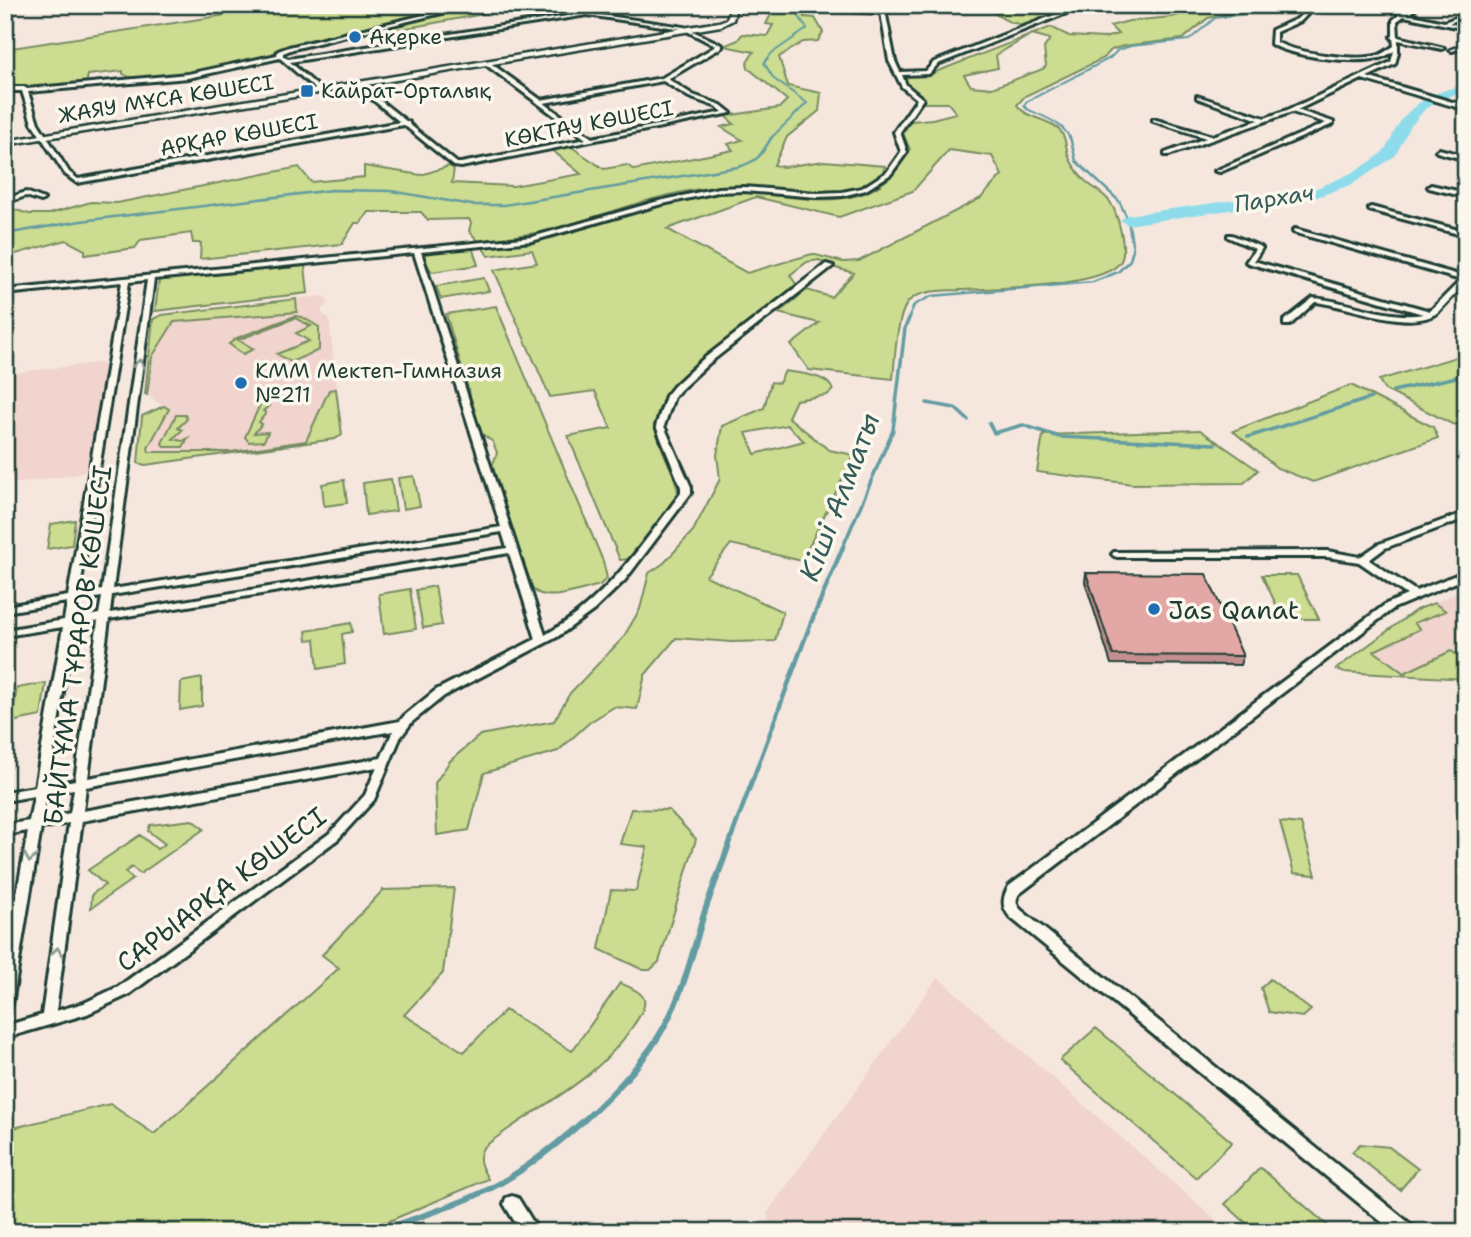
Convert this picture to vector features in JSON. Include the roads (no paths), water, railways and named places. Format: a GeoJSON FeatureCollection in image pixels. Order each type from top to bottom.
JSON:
{"type":"FeatureCollection","features":[{"type":"Feature","properties":{"kind":"street"},"geometry":{"type":"LineString","coordinates":[[280,56],[280,52],[291,48],[473,5]]}},
{"type":"Feature","properties":{"kind":"street"},"geometry":{"type":"LineString","coordinates":[[723,5],[734,6]]}},
{"type":"Feature","properties":{"kind":"street"},"geometry":{"type":"LineString","coordinates":[[898,74],[927,73],[936,63],[1085,5]]}},
{"type":"Feature","properties":{"kind":"street"},"geometry":{"type":"LineString","coordinates":[[1314,5],[1299,20],[1274,31],[1273,43],[1288,50],[1363,57],[1384,55],[1396,47]]}},
{"type":"Feature","properties":{"kind":"street"},"geometry":{"type":"LineString","coordinates":[[1167,154],[1292,110],[1393,63],[1397,56],[1393,37],[1395,20],[1400,14],[1419,5]]}},
{"type":"Feature","properties":{"kind":"street","name":"ЖАЯУ МҰСА КӨШЕСІ"},"geometry":{"type":"LineString","coordinates":[[5,143],[726,22],[731,19],[734,6]]}},
{"type":"Feature","properties":{"kind":"street"},"geometry":{"type":"LineString","coordinates":[[5,292],[543,236],[657,202],[707,191],[744,189],[817,195],[854,192],[889,173],[904,152],[897,135],[898,128],[920,99],[904,86],[892,61],[882,8],[806,8]]}},
{"type":"Feature","properties":{"kind":"street"},"geometry":{"type":"LineString","coordinates":[[286,61],[585,14],[688,29],[719,47],[663,79],[540,102]]}},
{"type":"Feature","properties":{"kind":"street"},"geometry":{"type":"LineString","coordinates":[[1400,14],[1466,29]]}},
{"type":"Feature","properties":{"kind":"street"},"geometry":{"type":"LineString","coordinates":[[1443,23],[1466,15]]}},
{"type":"Feature","properties":{"kind":"street"},"geometry":{"type":"LineString","coordinates":[[1393,37],[1442,48]]}},
{"type":"Feature","properties":{"kind":"street"},"geometry":{"type":"LineString","coordinates":[[1452,50],[1466,45]]}},
{"type":"Feature","properties":{"kind":"street"},"geometry":{"type":"LineString","coordinates":[[280,56],[320,91]]}},
{"type":"Feature","properties":{"kind":"street"},"geometry":{"type":"LineString","coordinates":[[5,89],[22,90],[198,75],[280,56]]}},
{"type":"Feature","properties":{"kind":"street"},"geometry":{"type":"LineString","coordinates":[[487,63],[591,140]]}},
{"type":"Feature","properties":{"kind":"street"},"geometry":{"type":"LineString","coordinates":[[1364,78],[1466,108]]}},
{"type":"Feature","properties":{"kind":"street","name":"КӨКТАУ КӨШЕСІ"},"geometry":{"type":"LineString","coordinates":[[407,123],[456,165],[728,113],[663,79]]}},
{"type":"Feature","properties":{"kind":"street"},"geometry":{"type":"LineString","coordinates":[[358,85],[407,123]]}},
{"type":"Feature","properties":{"kind":"street"},"geometry":{"type":"LineString","coordinates":[[22,90],[43,137]]}},
{"type":"Feature","properties":{"kind":"street"},"geometry":{"type":"LineString","coordinates":[[1199,97],[1263,119]]}},
{"type":"Feature","properties":{"kind":"street"},"geometry":{"type":"LineString","coordinates":[[1218,171],[1331,123],[1292,110]]}},
{"type":"Feature","properties":{"kind":"street"},"geometry":{"type":"LineString","coordinates":[[1155,120],[1212,138]]}},
{"type":"Feature","properties":{"kind":"street","name":"АРҚАР КӨШЕСІ"},"geometry":{"type":"LineString","coordinates":[[43,137],[67,173],[77,181],[407,123]]}},
{"type":"Feature","properties":{"kind":"street"},"geometry":{"type":"LineString","coordinates":[[1439,151],[1466,158]]}},
{"type":"Feature","properties":{"kind":"street"},"geometry":{"type":"LineString","coordinates":[[1431,187],[1466,195]]}},
{"type":"Feature","properties":{"kind":"street"},"geometry":{"type":"LineString","coordinates":[[5,201],[26,194],[41,198]]}},
{"type":"Feature","properties":{"kind":"street"},"geometry":{"type":"LineString","coordinates":[[1371,209],[1466,234]]}},
{"type":"Feature","properties":{"kind":"street"},"geometry":{"type":"LineString","coordinates":[[1287,323],[1313,300],[1401,316],[1431,314],[1466,279],[1295,230]]}},
{"type":"Feature","properties":{"kind":"street"},"geometry":{"type":"LineString","coordinates":[[1230,236],[1259,248],[1250,262],[1431,314]]}},
{"type":"Feature","properties":{"kind":"street"},"geometry":{"type":"LineString","coordinates":[[417,250],[541,641]]}},
{"type":"Feature","properties":{"kind":"street","name":"САРЫАРҚА КӨШЕСІ"},"geometry":{"type":"LineString","coordinates":[[5,1032],[87,1008],[123,991],[334,836],[370,797],[402,726],[440,693],[541,641],[572,622],[609,590],[683,500],[686,487],[660,426],[673,392],[705,362],[829,266]]}},
{"type":"Feature","properties":{"kind":"street","name":"БАЙТҰМА ТҰРАРОВ КӨШЕСІ"},"geometry":{"type":"LineString","coordinates":[[48,1020],[151,277]]}},
{"type":"Feature","properties":{"kind":"street","name":"БАЙТҰМА ТҰРАРОВ КӨШЕСІ"},"geometry":{"type":"LineString","coordinates":[[5,1004],[127,279]]}},
{"type":"Feature","properties":{"kind":"street"},"geometry":{"type":"LineString","coordinates":[[1362,560],[1382,546],[1466,515]]}},
{"type":"Feature","properties":{"kind":"street"},"geometry":{"type":"LineString","coordinates":[[5,609],[506,529]]}},
{"type":"Feature","properties":{"kind":"street"},"geometry":{"type":"LineString","coordinates":[[5,633],[512,550]]}},
{"type":"Feature","properties":{"kind":"street"},"geometry":{"type":"LineString","coordinates":[[1117,554],[1327,554],[1362,560],[1413,594]]}},
{"type":"Feature","properties":{"kind":"street"},"geometry":{"type":"LineString","coordinates":[[1407,1232],[1016,915],[1009,904],[1014,890],[1348,636],[1390,606],[1413,594],[1466,574]]}},
{"type":"Feature","properties":{"kind":"street"},"geometry":{"type":"LineString","coordinates":[[5,797],[402,726]]}},
{"type":"Feature","properties":{"kind":"street"},"geometry":{"type":"LineString","coordinates":[[5,830],[385,761]]}},
{"type":"Feature","properties":{"kind":"street"},"geometry":{"type":"LineString","coordinates":[[512,1204],[531,1232]]}},
{"type":"Feature","properties":{"kind":"waterway"},"geometry":{"type":"LineString","coordinates":[[772,137],[807,103],[774,79],[764,63],[772,53],[807,29],[795,10],[797,5]]}},
{"type":"Feature","properties":{"kind":"waterway","name":"Кіші Алматы"},"geometry":{"type":"LineString","coordinates":[[1070,139],[1058,124],[1027,109],[1024,106],[1026,102],[1110,58],[1118,50],[1131,46],[1189,40],[1215,18],[1260,12],[1281,5]]}},
{"type":"Feature","properties":{"kind":"waterway","name":"Пархач"},"geometry":{"type":"LineString","coordinates":[[1128,220],[1317,193],[1348,181],[1390,153],[1404,126],[1421,105],[1439,99],[1451,91],[1466,89]]}},
{"type":"Feature","properties":{"kind":"waterway"},"geometry":{"type":"LineString","coordinates":[[5,234],[81,221],[332,190],[391,191],[472,205],[504,205],[738,167],[756,159],[772,137]]}},
{"type":"Feature","properties":{"kind":"waterway","name":"Кіші Алматы"},"geometry":{"type":"LineString","coordinates":[[909,318],[914,305],[932,296],[1093,282],[1118,272],[1130,260],[1133,249],[1128,220],[1119,201],[1076,161],[1070,137]]}},
{"type":"Feature","properties":{"kind":"waterway","name":"Кіші Алматы"},"geometry":{"type":"LineString","coordinates":[[842,549],[893,430],[905,328],[910,316]]}},
{"type":"Feature","properties":{"kind":"waterway","name":"Пархач"},"geometry":{"type":"LineString","coordinates":[[1393,391],[1466,375]]}},
{"type":"Feature","properties":{"kind":"waterway","name":"Пархач"},"geometry":{"type":"LineString","coordinates":[[1248,437],[1371,398]]}},
{"type":"Feature","properties":{"kind":"waterway","name":"Пархач"},"geometry":{"type":"LineString","coordinates":[[927,403],[955,408],[968,420]]}},
{"type":"Feature","properties":{"kind":"waterway","name":"Пархач"},"geometry":{"type":"LineString","coordinates":[[989,423],[994,433],[1023,425],[1059,437],[1215,444]]}},
{"type":"Feature","properties":{"kind":"waterway","name":"Кіші Алматы"},"geometry":{"type":"LineString","coordinates":[[727,849],[810,625],[843,547]]}},
{"type":"Feature","properties":{"kind":"waterway","name":"Кіші Алматы"},"geometry":{"type":"LineString","coordinates":[[377,1232],[456,1204],[504,1181],[556,1144],[631,1073],[650,1049],[677,1001],[728,847]]}},
{"type":"Feature","properties":{"kind":"place","name":"Ақерке"},"geometry":{"type":"Point","coordinates":[355,37]}},
{"type":"Feature","properties":{"kind":"place","name":"Кайрат-Орталық"},"geometry":{"type":"Point","coordinates":[307,91]}},
{"type":"Feature","properties":{"kind":"place","name":"КММ Мектеп-Гимназия №211"},"geometry":{"type":"Point","coordinates":[241,383]}},
{"type":"Feature","properties":{"kind":"place","name":"Jas Qanat"},"geometry":{"type":"Point","coordinates":[1154,609]}}]}
